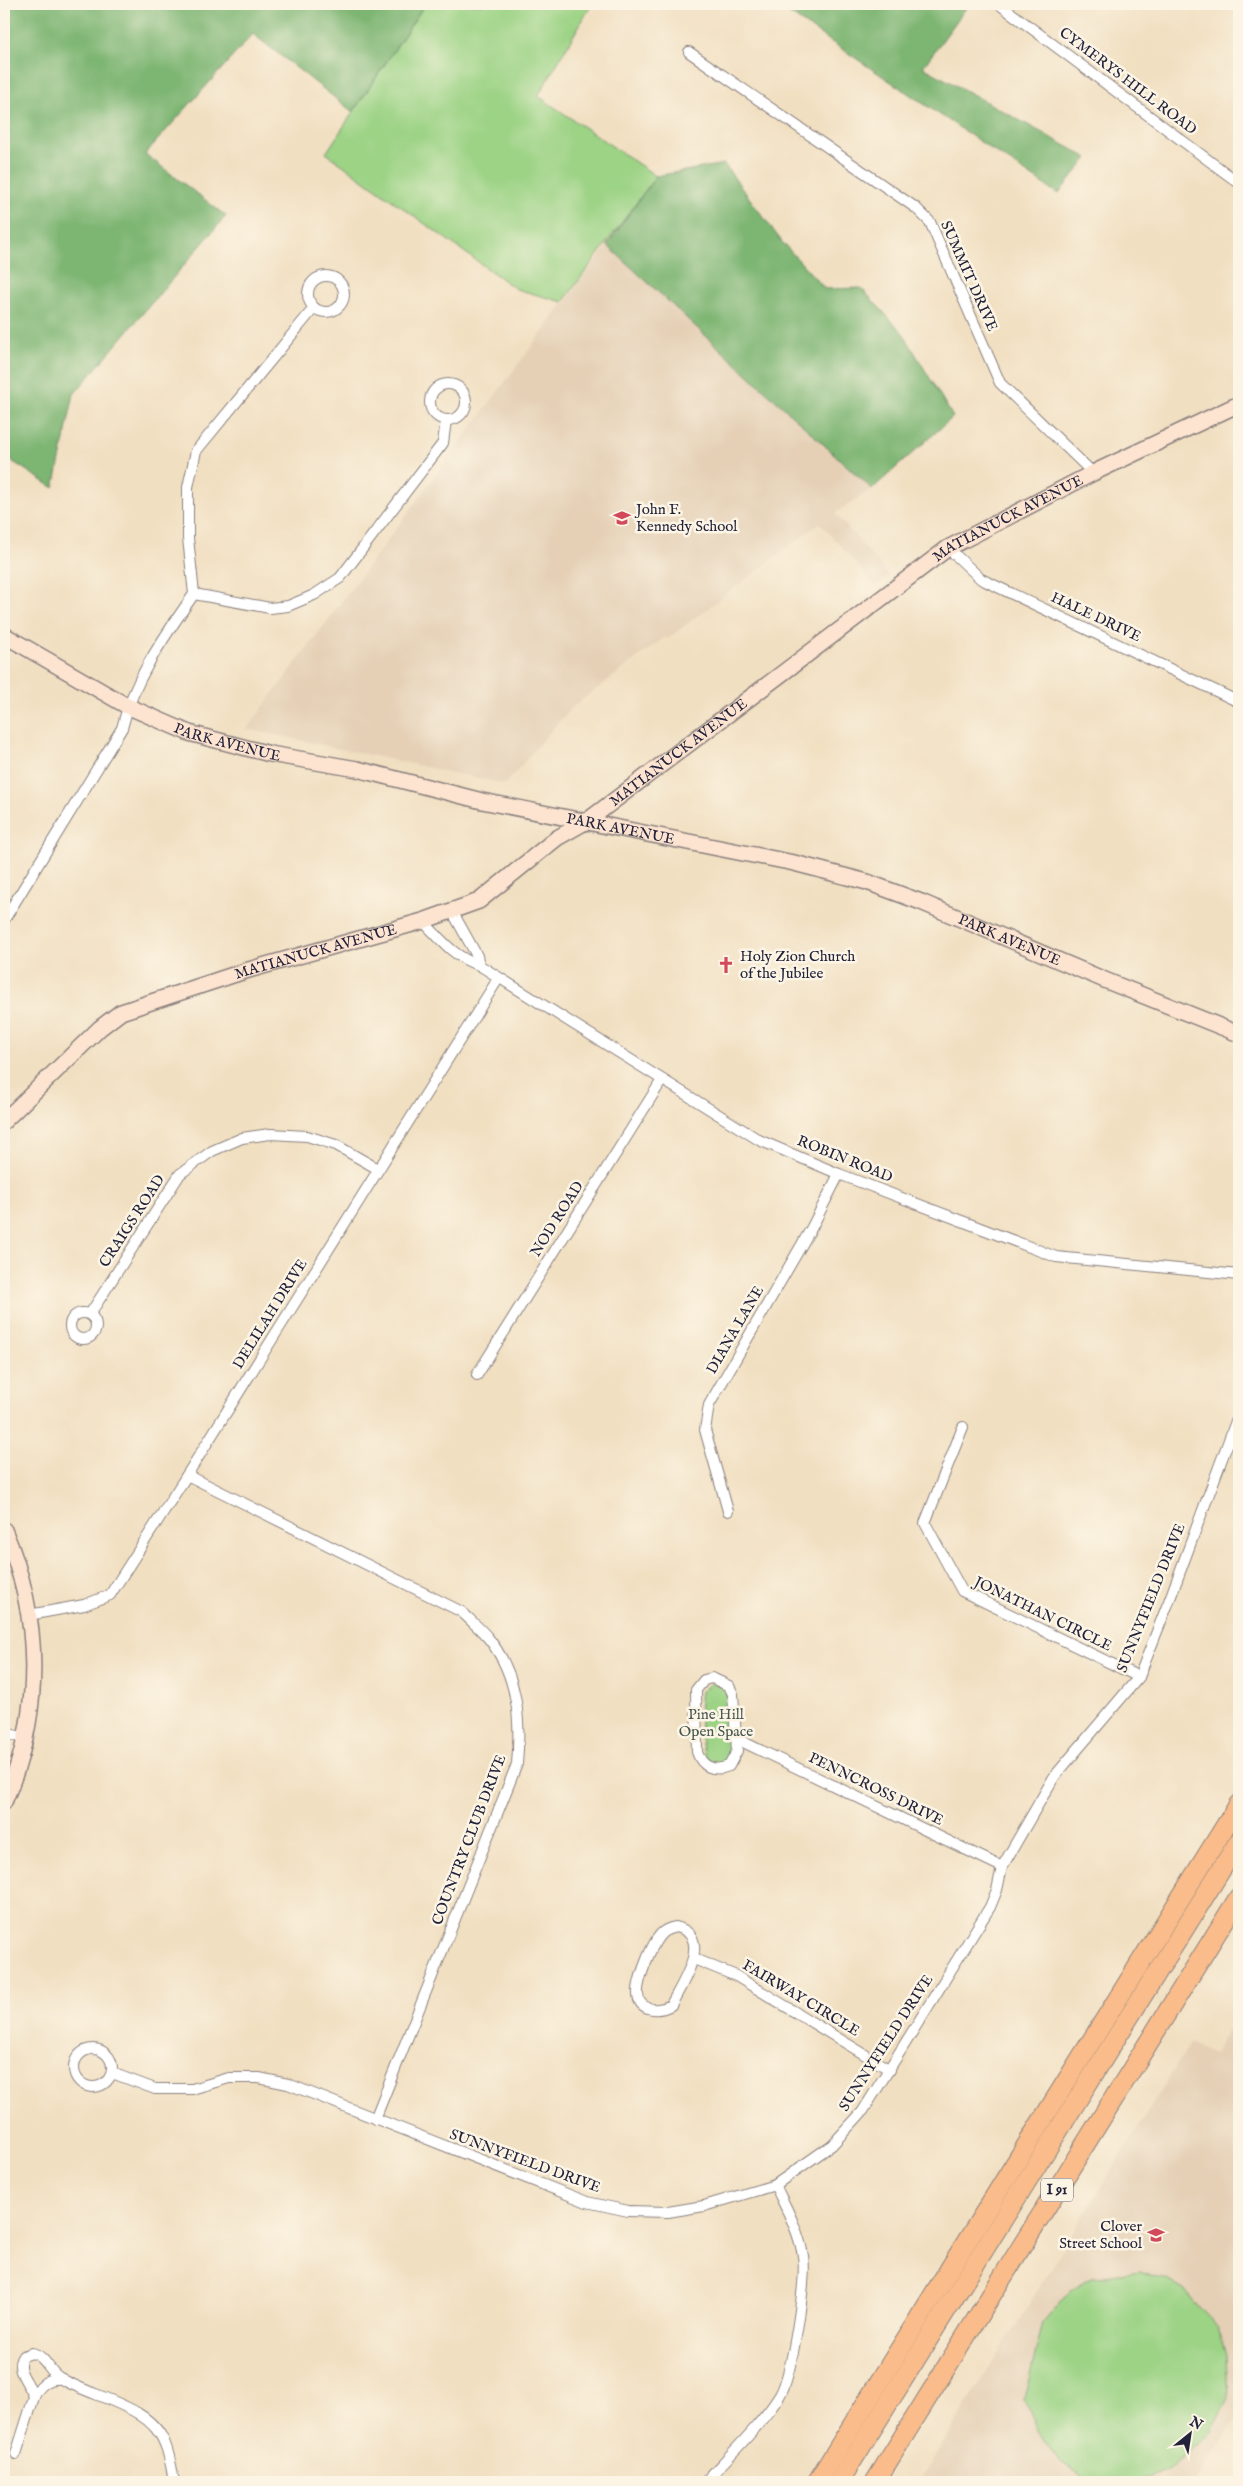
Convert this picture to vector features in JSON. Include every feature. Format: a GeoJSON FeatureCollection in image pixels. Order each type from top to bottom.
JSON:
{"type":"FeatureCollection","features":[{"type":"Feature","properties":{"kind":"highway"},"geometry":{"type":"LineString","coordinates":[[817,2482],[1239,1804]]}},
{"type":"Feature","properties":{"kind":"highway"},"geometry":{"type":"LineString","coordinates":[[839,2482],[1239,1840]]}},
{"type":"Feature","properties":{"kind":"highway"},"geometry":{"type":"LineString","coordinates":[[851,2482],[1239,1860]]}},
{"type":"Feature","properties":{"kind":"highway","name":"I 91"},"geometry":{"type":"LineString","coordinates":[[875,2482],[1239,1897]]}},
{"type":"Feature","properties":{"kind":"street","name":"CYMERYS HILL ROAD"},"geometry":{"type":"LineString","coordinates":[[999,4],[1239,183]]}},
{"type":"Feature","properties":{"kind":"street","name":"SUMMIT DRIVE"},"geometry":{"type":"LineString","coordinates":[[689,52],[916,208],[930,222],[1000,382],[1093,472]]}},
{"type":"Feature","properties":{"kind":"street"},"geometry":{"type":"LineString","coordinates":[[4,920],[122,728],[127,706],[152,655],[194,594],[188,538],[188,487],[196,451],[314,308]]}},
{"type":"Feature","properties":{"kind":"street","name":"MATIANUCK AVENUE"},"geometry":{"type":"LineString","coordinates":[[4,1121],[100,1028],[121,1012],[245,971],[423,921],[479,901],[557,838],[587,821],[948,548],[1093,472],[1239,404]]}},
{"type":"Feature","properties":{"kind":"street"},"geometry":{"type":"LineString","coordinates":[[194,594],[270,608],[288,606],[314,596],[340,578],[443,443],[446,420]]}},
{"type":"Feature","properties":{"kind":"street","name":"HALE DRIVE"},"geometry":{"type":"LineString","coordinates":[[948,548],[981,579],[1239,702]]}},
{"type":"Feature","properties":{"kind":"street","name":"PARK AVENUE"},"geometry":{"type":"LineString","coordinates":[[4,635],[127,706],[190,733],[270,754],[357,768],[465,797],[794,863],[867,882],[921,902],[1107,981],[1239,1034]]}},
{"type":"Feature","properties":{"kind":"street"},"geometry":{"type":"LineString","coordinates":[[452,911],[477,956],[479,965]]}},
{"type":"Feature","properties":{"kind":"street","name":"ROBIN ROAD"},"geometry":{"type":"LineString","coordinates":[[423,921],[452,951],[468,962],[479,965],[498,979],[759,1140],[839,1174],[1056,1257],[1239,1275]]}},
{"type":"Feature","properties":{"kind":"street","name":"DELILAH DRIVE"},"geometry":{"type":"LineString","coordinates":[[29,1616],[84,1605],[110,1595],[187,1476],[498,979]]}},
{"type":"Feature","properties":{"kind":"street","name":"NOD ROAD"},"geometry":{"type":"LineString","coordinates":[[477,1375],[662,1080]]}},
{"type":"Feature","properties":{"kind":"street","name":"CRAIGS ROAD"},"geometry":{"type":"LineString","coordinates":[[90,1314],[180,1174],[212,1151],[242,1138],[270,1134],[307,1136],[336,1145],[378,1170]]}},
{"type":"Feature","properties":{"kind":"street","name":"DIANA LANE"},"geometry":{"type":"LineString","coordinates":[[728,1511],[705,1430],[709,1405],[812,1227],[839,1174]]}},
{"type":"Feature","properties":{"kind":"street","name":"SUNNYFIELD DRIVE"},"geometry":{"type":"LineString","coordinates":[[112,2073],[155,2089],[192,2089],[229,2078],[260,2078],[288,2084],[587,2202],[628,2210],[668,2212],[704,2206],[775,2185],[832,2145],[863,2111],[990,1907],[997,1890],[1002,1867],[1054,1777],[1139,1677],[1239,1413]]}},
{"type":"Feature","properties":{"kind":"street","name":"JONATHAN CIRCLE"},"geometry":{"type":"LineString","coordinates":[[963,1427],[925,1523],[962,1591],[1139,1677]]}},
{"type":"Feature","properties":{"kind":"street","name":"COUNTRY CLUB DRIVE"},"geometry":{"type":"LineString","coordinates":[[187,1476],[462,1612],[490,1640],[508,1670],[518,1705],[517,1764],[375,2119]]}},
{"type":"Feature","properties":{"kind":"street"},"geometry":{"type":"LineString","coordinates":[[4,1530],[19,1573],[29,1616],[33,1682],[26,1738],[13,1781],[4,1802]]}},
{"type":"Feature","properties":{"kind":"street"},"geometry":{"type":"LineString","coordinates":[[712,1678],[721,1680],[730,1686],[734,1694],[737,1739],[738,1751],[729,1766],[713,1769],[699,1760],[694,1697],[696,1690],[704,1680],[712,1678]]}},
{"type":"Feature","properties":{"kind":"street"},"geometry":{"type":"LineString","coordinates":[[4,1733],[26,1738]]}},
{"type":"Feature","properties":{"kind":"street","name":"PENNCROSS DRIVE"},"geometry":{"type":"LineString","coordinates":[[737,1739],[1002,1867]]}},
{"type":"Feature","properties":{"kind":"street"},"geometry":{"type":"LineString","coordinates":[[676,1928],[690,1933],[695,1947],[694,1959],[671,2005],[658,2010],[645,2007],[640,2002],[637,1995],[639,1986],[652,1948],[662,1933],[676,1928]]}},
{"type":"Feature","properties":{"kind":"street","name":"FAIRWAY CIRCLE"},"geometry":{"type":"LineString","coordinates":[[694,1959],[736,1976],[890,2070]]}},
{"type":"Feature","properties":{"kind":"street"},"geometry":{"type":"LineString","coordinates":[[705,2482],[780,2394],[789,2373],[804,2258],[791,2218],[775,2185]]}},
{"type":"Feature","properties":{"kind":"street"},"geometry":{"type":"LineString","coordinates":[[34,2397],[19,2368],[20,2360],[25,2354],[35,2353],[62,2379],[138,2414],[152,2423],[165,2444],[174,2482]]}},
{"type":"Feature","properties":{"kind":"street"},"geometry":{"type":"LineString","coordinates":[[16,2454],[37,2391],[54,2379],[62,2379]]}},
{"type":"Feature","properties":{"kind":"shaded area","name":"John F. Kennedy School"},"geometry":{"type":"Polygon","coordinates":[[[607,245],[872,489],[835,513],[889,576],[876,586],[820,523],[667,639],[665,637],[570,709],[505,784],[247,729],[607,245]]]}},
{"type":"Feature","properties":{"kind":"shaded area","name":"Clover Street School"},"geometry":{"type":"Polygon","coordinates":[[[1239,2014],[1239,2415],[1194,2482],[919,2482],[1191,2042],[1213,2055],[1239,2014]]]}},
{"type":"Feature","properties":{"kind":"green space"},"geometry":{"type":"Polygon","coordinates":[[[4,4],[425,4],[353,112],[253,34],[145,154],[226,216],[74,394],[54,488],[4,456],[4,4]]]}},
{"type":"Feature","properties":{"kind":"green space"},"geometry":{"type":"Polygon","coordinates":[[[425,4],[592,4],[538,96],[656,176],[563,302],[516,289],[326,153],[425,4]]]}},
{"type":"Feature","properties":{"kind":"green space"},"geometry":{"type":"Polygon","coordinates":[[[775,4],[969,4],[923,67],[1088,158],[1058,194],[775,4]]]}},
{"type":"Feature","properties":{"kind":"green space"},"geometry":{"type":"Polygon","coordinates":[[[724,164],[782,242],[825,289],[861,288],[903,333],[953,417],[872,489],[607,245],[656,176],[724,164]]]}},
{"type":"Feature","properties":{"kind":"green space","name":"Pine Hill Open Space"},"geometry":{"type":"Polygon","coordinates":[[[711,1683],[723,1687],[727,1695],[732,1722],[731,1751],[726,1761],[718,1764],[707,1760],[704,1754],[699,1716],[701,1691],[711,1683]]]}},
{"type":"Feature","properties":{"kind":"green space"},"geometry":{"type":"Polygon","coordinates":[[[1140,2271],[1167,2280],[1185,2291],[1217,2327],[1226,2355],[1228,2398],[1211,2433],[1168,2470],[1135,2482],[1096,2482],[1084,2478],[1059,2462],[1038,2431],[1024,2399],[1043,2323],[1070,2291],[1092,2278],[1140,2271]]]}},
{"type":"Feature","properties":{"kind":"place","name":"John F. Kennedy School"},"geometry":{"type":"Point","coordinates":[622,518]}},
{"type":"Feature","properties":{"kind":"place","name":"Holy Zion Church of the Jubilee"},"geometry":{"type":"Point","coordinates":[726,965]}},
{"type":"Feature","properties":{"kind":"place","name":"Clover Street School"},"geometry":{"type":"Point","coordinates":[1156,2235]}}]}
